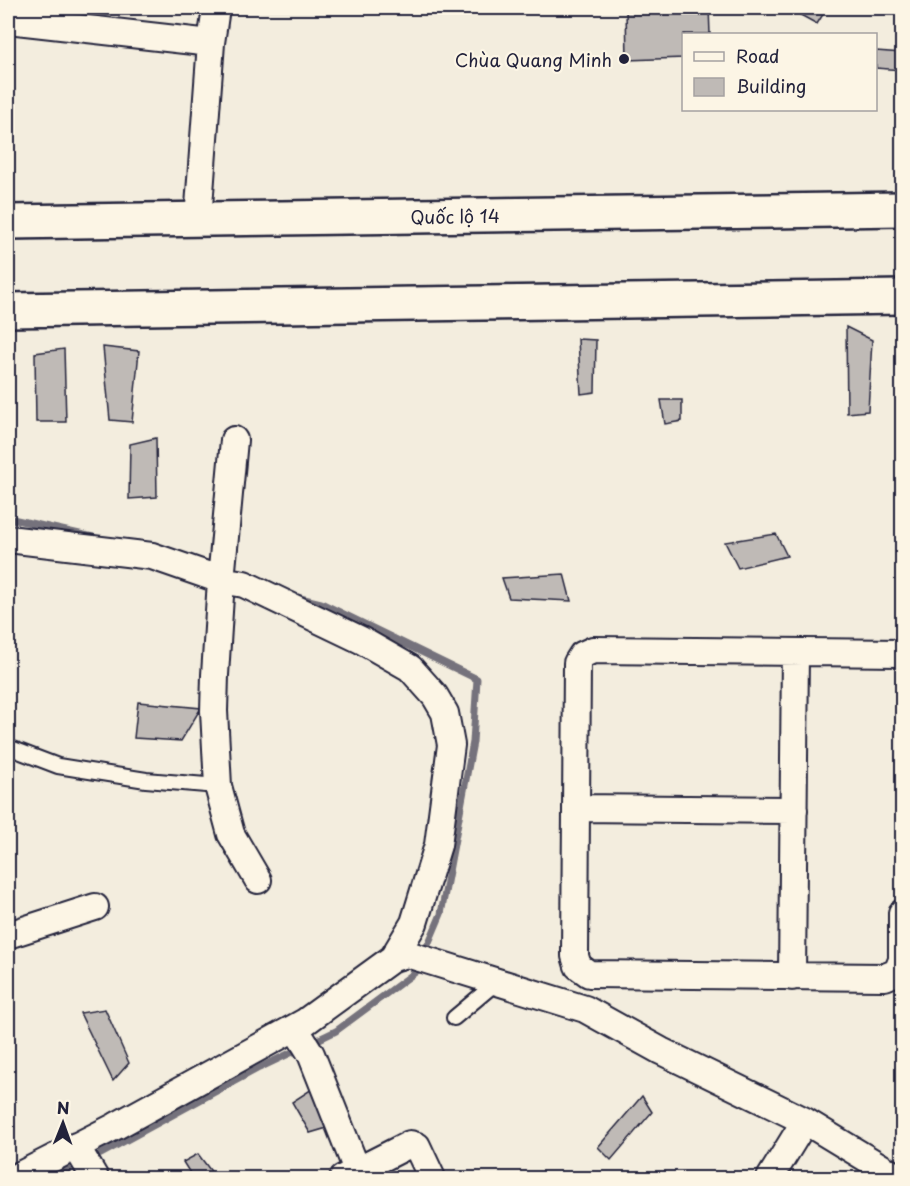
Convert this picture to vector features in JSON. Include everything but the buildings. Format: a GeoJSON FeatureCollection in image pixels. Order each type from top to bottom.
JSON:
{"type":"FeatureCollection","features":[{"type":"Feature","properties":{"kind":"highway","name":"Quốc lộ 14"},"geometry":{"type":"LineString","coordinates":[[8,222],[903,209]]}},
{"type":"Feature","properties":{"kind":"highway"},"geometry":{"type":"LineString","coordinates":[[8,310],[903,297]]}},
{"type":"Feature","properties":{"kind":"street"},"geometry":{"type":"LineString","coordinates":[[198,220],[211,43],[216,8]]}},
{"type":"Feature","properties":{"kind":"street"},"geometry":{"type":"LineString","coordinates":[[8,20],[211,43]]}},
{"type":"Feature","properties":{"kind":"street"},"geometry":{"type":"LineString","coordinates":[[234,440],[222,570],[214,711],[218,786],[231,834],[258,880]]}},
{"type":"Feature","properties":{"kind":"street"},"geometry":{"type":"LineString","coordinates":[[8,539],[152,556],[222,570],[244,584],[361,640],[410,668],[435,696],[445,713],[451,744],[438,845],[414,923],[413,958]]}},
{"type":"Feature","properties":{"kind":"street"},"geometry":{"type":"LineString","coordinates":[[903,652],[593,650],[582,655],[578,663],[575,956],[578,966],[590,974],[885,977],[897,972],[902,960],[903,913]]}},
{"type":"Feature","properties":{"kind":"street"},"geometry":{"type":"LineString","coordinates":[[792,977],[795,652]]}},
{"type":"Feature","properties":{"kind":"street"},"geometry":{"type":"LineString","coordinates":[[576,808],[794,810]]}},
{"type":"Feature","properties":{"kind":"street"},"geometry":{"type":"LineString","coordinates":[[8,935],[95,907]]}},
{"type":"Feature","properties":{"kind":"street"},"geometry":{"type":"LineString","coordinates":[[413,958],[498,981],[585,1009],[661,1051],[805,1121],[899,1179]]}},
{"type":"Feature","properties":{"kind":"street"},"geometry":{"type":"LineString","coordinates":[[14,1179],[116,1126],[303,1040],[413,958]]}},
{"type":"Feature","properties":{"kind":"street"},"geometry":{"type":"LineString","coordinates":[[556,999],[578,966]]}},
{"type":"Feature","properties":{"kind":"street"},"geometry":{"type":"LineString","coordinates":[[303,1040],[353,1160],[349,1175]]}},
{"type":"Feature","properties":{"kind":"street"},"geometry":{"type":"LineString","coordinates":[[770,1179],[805,1121]]}},
{"type":"Feature","properties":{"kind":"street"},"geometry":{"type":"LineString","coordinates":[[349,1175],[410,1144],[417,1146],[432,1179]]}},
{"type":"Feature","properties":{"kind":"street"},"geometry":{"type":"LineString","coordinates":[[76,1146],[90,1177]]}},
{"type":"Feature","properties":{"kind":"lane"},"geometry":{"type":"LineString","coordinates":[[8,747],[58,766],[146,780],[218,786]]}},
{"type":"Feature","properties":{"kind":"lane"},"geometry":{"type":"LineString","coordinates":[[454,1018],[498,981]]}},
{"type":"Feature","properties":{"kind":"waterway"},"geometry":{"type":"LineString","coordinates":[[8,518],[93,537]]}},
{"type":"Feature","properties":{"kind":"waterway"},"geometry":{"type":"LineString","coordinates":[[296,597],[321,603],[477,679],[473,742],[441,914],[424,954]]}},
{"type":"Feature","properties":{"kind":"waterway"},"geometry":{"type":"LineString","coordinates":[[311,1043],[336,1031],[417,971],[420,964]]}},
{"type":"Feature","properties":{"kind":"waterway"},"geometry":{"type":"LineString","coordinates":[[101,1154],[259,1068],[301,1048]]}},
{"type":"Feature","properties":{"kind":"waterway"},"geometry":{"type":"LineString","coordinates":[[54,1178],[69,1170]]}},
{"type":"Feature","properties":{"kind":"place","name":"Chùa Quang Minh"},"geometry":{"type":"Point","coordinates":[624,59]}}]}
